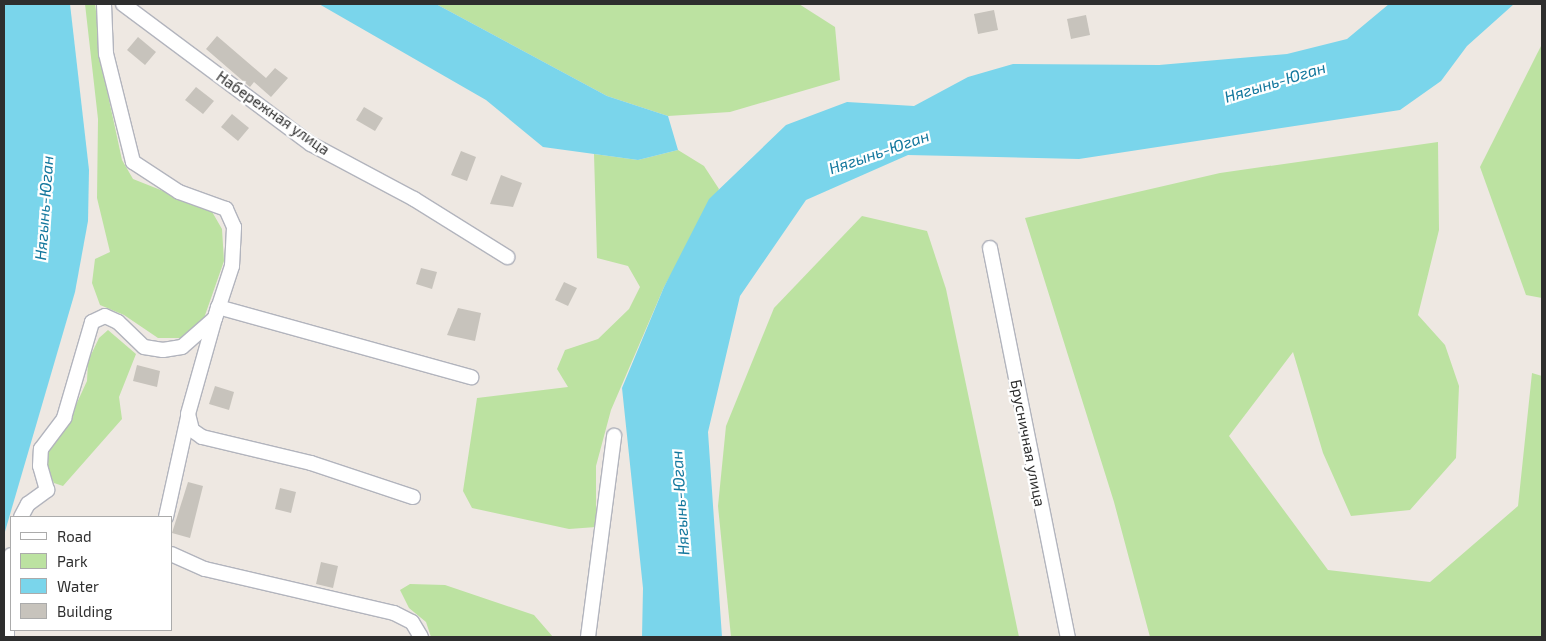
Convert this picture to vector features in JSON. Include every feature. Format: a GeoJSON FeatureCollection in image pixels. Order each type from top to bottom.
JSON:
{"type":"FeatureCollection","features":[{"type":"Feature","properties":{"kind":"street"},"geometry":{"type":"LineString","coordinates":[[104,4],[106,54],[133,162],[179,192],[226,209],[234,227],[232,266],[218,307],[188,414],[166,516]]}},
{"type":"Feature","properties":{"kind":"street","name":"Набережная улица"},"geometry":{"type":"LineString","coordinates":[[124,4],[311,144],[414,199],[507,257]]}},
{"type":"Feature","properties":{"kind":"street","name":"Брусничная улица"},"geometry":{"type":"LineString","coordinates":[[990,248],[1068,637]]}},
{"type":"Feature","properties":{"kind":"street"},"geometry":{"type":"LineString","coordinates":[[218,307],[257,322],[471,376]]}},
{"type":"Feature","properties":{"kind":"street"},"geometry":{"type":"LineString","coordinates":[[22,516],[28,504],[46,490],[40,466],[41,449],[64,418],[92,322],[105,316],[144,347],[163,350],[182,347],[200,335],[218,307]]}},
{"type":"Feature","properties":{"kind":"street"},"geometry":{"type":"LineString","coordinates":[[188,414],[192,430],[202,437],[311,463],[413,497]]}},
{"type":"Feature","properties":{"kind":"street"},"geometry":{"type":"LineString","coordinates":[[588,637],[614,436]]}},
{"type":"Feature","properties":{"kind":"street"},"geometry":{"type":"LineString","coordinates":[[172,554],[205,568],[394,613],[412,622],[421,637]]}},
{"type":"Feature","properties":{"kind":"street"},"geometry":{"type":"LineString","coordinates":[[7,637],[10,576]]}},
{"type":"Feature","properties":{"kind":"green space"},"geometry":{"type":"Polygon","coordinates":[[[85,4],[95,4],[108,95],[122,160],[133,179],[211,210],[222,229],[224,261],[203,321],[182,338],[158,338],[124,315],[100,305],[92,283],[95,259],[110,252],[97,198],[98,119],[85,4]]]}},
{"type":"Feature","properties":{"kind":"green space"},"geometry":{"type":"Polygon","coordinates":[[[436,4],[799,4],[835,27],[840,80],[730,112],[668,116],[607,96],[436,4]]]}},
{"type":"Feature","properties":{"kind":"green space"},"geometry":{"type":"Polygon","coordinates":[[[1542,44],[1542,298],[1526,295],[1480,167],[1542,44]]]}},
{"type":"Feature","properties":{"kind":"green space"},"geometry":{"type":"Polygon","coordinates":[[[1438,142],[1439,230],[1418,315],[1445,345],[1459,386],[1456,458],[1410,510],[1351,516],[1323,453],[1293,352],[1229,436],[1328,570],[1430,582],[1518,506],[1532,373],[1542,376],[1542,637],[1150,637],[1114,502],[1025,218],[1220,173],[1438,142]]]}},
{"type":"Feature","properties":{"kind":"green space"},"geometry":{"type":"Polygon","coordinates":[[[678,150],[704,166],[719,189],[664,287],[611,410],[596,466],[596,527],[569,529],[472,508],[463,491],[477,398],[568,387],[557,369],[565,350],[598,339],[629,309],[640,287],[628,266],[597,258],[594,154],[638,160],[678,150]]]}},
{"type":"Feature","properties":{"kind":"green space"},"geometry":{"type":"Polygon","coordinates":[[[862,216],[927,231],[946,289],[1019,637],[731,637],[718,506],[726,426],[774,308],[862,216]]]}},
{"type":"Feature","properties":{"kind":"green space"},"geometry":{"type":"Polygon","coordinates":[[[108,330],[136,354],[119,397],[122,419],[63,486],[54,483],[45,466],[51,442],[63,433],[87,381],[88,361],[99,338],[108,330]]]}},
{"type":"Feature","properties":{"kind":"green space"},"geometry":{"type":"Polygon","coordinates":[[[410,584],[445,585],[534,615],[553,637],[431,637],[426,622],[409,608],[400,590],[410,584]]]}},
{"type":"Feature","properties":{"kind":"water","name":"Нягынь-Юган"},"geometry":{"type":"Polygon","coordinates":[[[4,4],[70,4],[89,170],[88,221],[75,292],[4,535],[4,4]]]}},
{"type":"Feature","properties":{"kind":"water"},"geometry":{"type":"Polygon","coordinates":[[[319,4],[436,4],[607,96],[668,116],[678,150],[638,160],[543,147],[486,100],[319,4]]]}},
{"type":"Feature","properties":{"kind":"water","name":"Нягынь-Юган"},"geometry":{"type":"Polygon","coordinates":[[[1389,4],[1514,4],[1467,46],[1441,81],[1400,110],[1079,159],[908,155],[806,200],[740,296],[708,432],[722,637],[642,637],[643,588],[622,388],[664,287],[709,199],[786,125],[847,102],[914,106],[968,77],[1013,64],[1159,65],[1287,54],[1347,39],[1389,4]]]}},
{"type":"Feature","properties":{"kind":"building"},"geometry":{"type":"Polygon","coordinates":[[[994,10],[998,30],[978,34],[974,14],[994,10]]]}},
{"type":"Feature","properties":{"kind":"building"},"geometry":{"type":"Polygon","coordinates":[[[1086,15],[1090,35],[1071,39],[1067,19],[1086,15]]]}},
{"type":"Feature","properties":{"kind":"building"},"geometry":{"type":"Polygon","coordinates":[[[217,36],[266,78],[275,68],[288,78],[271,97],[254,82],[250,87],[206,49],[217,36]]]}},
{"type":"Feature","properties":{"kind":"building"},"geometry":{"type":"Polygon","coordinates":[[[138,37],[156,52],[145,65],[127,50],[138,37]]]}},
{"type":"Feature","properties":{"kind":"building"},"geometry":{"type":"Polygon","coordinates":[[[196,87],[214,101],[203,114],[185,100],[196,87]]]}},
{"type":"Feature","properties":{"kind":"building"},"geometry":{"type":"Polygon","coordinates":[[[364,107],[383,118],[375,131],[356,120],[364,107]]]}},
{"type":"Feature","properties":{"kind":"building"},"geometry":{"type":"Polygon","coordinates":[[[232,114],[249,128],[238,141],[221,127],[232,114]]]}},
{"type":"Feature","properties":{"kind":"building"},"geometry":{"type":"Polygon","coordinates":[[[461,151],[476,157],[467,181],[451,175],[461,151]]]}},
{"type":"Feature","properties":{"kind":"building"},"geometry":{"type":"Polygon","coordinates":[[[501,175],[522,183],[513,207],[490,204],[501,175]]]}},
{"type":"Feature","properties":{"kind":"building"},"geometry":{"type":"Polygon","coordinates":[[[421,268],[437,272],[432,289],[416,284],[421,268]]]}},
{"type":"Feature","properties":{"kind":"building"},"geometry":{"type":"Polygon","coordinates":[[[564,282],[577,288],[568,306],[555,300],[564,282]]]}},
{"type":"Feature","properties":{"kind":"building"},"geometry":{"type":"Polygon","coordinates":[[[458,308],[481,313],[475,341],[447,335],[458,308]]]}},
{"type":"Feature","properties":{"kind":"building"},"geometry":{"type":"Polygon","coordinates":[[[137,365],[160,371],[157,387],[133,381],[137,365]]]}},
{"type":"Feature","properties":{"kind":"building"},"geometry":{"type":"Polygon","coordinates":[[[215,386],[234,392],[229,410],[209,404],[215,386]]]}},
{"type":"Feature","properties":{"kind":"building"},"geometry":{"type":"Polygon","coordinates":[[[188,482],[203,486],[190,538],[172,533],[188,482]]]}},
{"type":"Feature","properties":{"kind":"building"},"geometry":{"type":"Polygon","coordinates":[[[280,488],[296,492],[291,513],[275,509],[280,488]]]}},
{"type":"Feature","properties":{"kind":"building"},"geometry":{"type":"Polygon","coordinates":[[[321,562],[338,566],[333,588],[316,584],[321,562]]]}}]}
